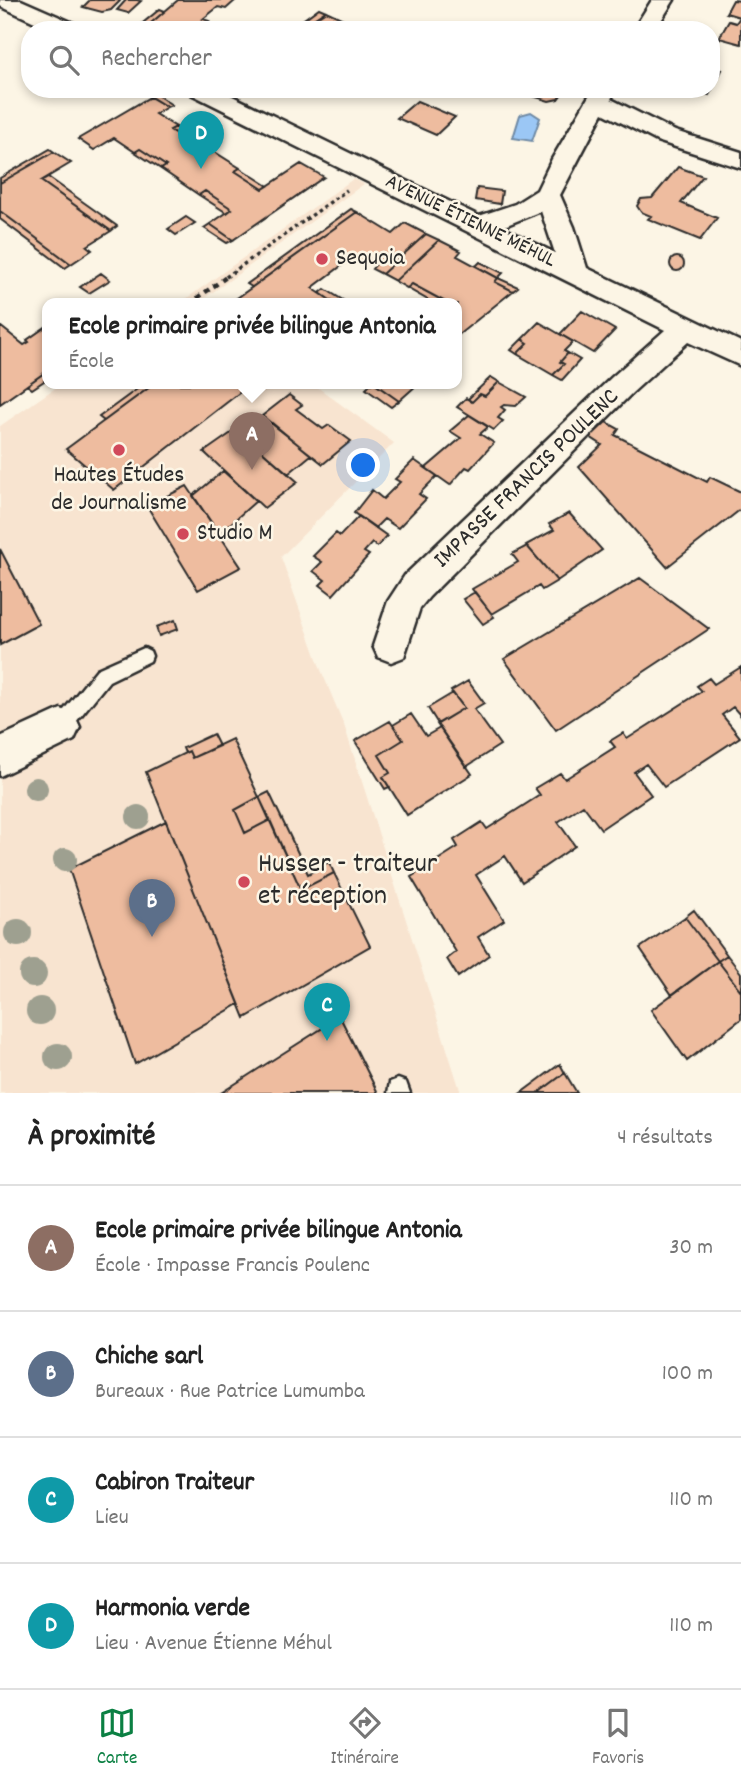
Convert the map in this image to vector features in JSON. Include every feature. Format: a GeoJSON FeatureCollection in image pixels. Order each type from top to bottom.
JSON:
{"type":"FeatureCollection","features":[{"type":"Feature","properties":{"kind":"street"},"geometry":{"type":"LineString","coordinates":[[3,0],[50,21]]}},
{"type":"Feature","properties":{"kind":"street"},"geometry":{"type":"LineString","coordinates":[[650,21],[663,0]]}},
{"type":"Feature","properties":{"kind":"street","name":"AVENUE ÉTIENNE MÉHUL"},"geometry":{"type":"LineString","coordinates":[[217,98],[741,355]]}},
{"type":"Feature","properties":{"kind":"street"},"geometry":{"type":"LineString","coordinates":[[480,225],[524,210],[547,195],[564,159],[599,98]]}},
{"type":"Feature","properties":{"kind":"street"},"geometry":{"type":"LineString","coordinates":[[606,98],[666,136],[741,160]]}},
{"type":"Feature","properties":{"kind":"street"},"geometry":{"type":"LineString","coordinates":[[547,195],[561,227],[575,273]]}},
{"type":"Feature","properties":{"kind":"street","name":"IMPASSE FRANCIS POULENC"},"geometry":{"type":"LineString","coordinates":[[391,646],[405,601],[417,586],[621,386],[686,327]]}},
{"type":"Feature","properties":{"kind":"street"},"geometry":{"type":"LineString","coordinates":[[0,757],[61,727]]}},
{"type":"Feature","properties":{"kind":"lane"},"geometry":{"type":"LineString","coordinates":[[61,727],[103,675],[144,656]]}},
{"type":"Feature","properties":{"kind":"path"},"geometry":{"type":"LineString","coordinates":[[197,298],[371,173]]}},
{"type":"Feature","properties":{"kind":"shaded area"},"geometry":{"type":"Polygon","coordinates":[[[353,179],[364,184],[205,298],[187,298],[353,179]]]}},
{"type":"Feature","properties":{"kind":"shaded area"},"geometry":{"type":"Polygon","coordinates":[[[54,389],[320,389],[394,443],[281,557],[321,670],[344,725],[461,1093],[0,1093],[0,426],[54,389]]]}},
{"type":"Feature","properties":{"kind":"water"},"geometry":{"type":"Polygon","coordinates":[[[531,112],[540,118],[532,141],[513,138],[520,115],[531,112]]]}},
{"type":"Feature","properties":{"kind":"building"},"geometry":{"type":"Polygon","coordinates":[[[90,0],[120,1],[111,10],[102,12],[83,7],[90,0]]]}},
{"type":"Feature","properties":{"kind":"building"},"geometry":{"type":"Polygon","coordinates":[[[126,0],[141,1],[128,13],[117,10],[126,0]]]}},
{"type":"Feature","properties":{"kind":"building"},"geometry":{"type":"Polygon","coordinates":[[[178,0],[236,0],[226,9],[218,7],[203,19],[209,21],[153,21],[178,0]]]}},
{"type":"Feature","properties":{"kind":"building"},"geometry":{"type":"Polygon","coordinates":[[[733,0],[741,1],[741,44],[720,38],[729,21],[736,23],[740,17],[726,13],[733,0]]]}},
{"type":"Feature","properties":{"kind":"building"},"geometry":{"type":"Polygon","coordinates":[[[319,8],[326,11],[311,21],[301,21],[319,8]]]}},
{"type":"Feature","properties":{"kind":"building"},"geometry":{"type":"Polygon","coordinates":[[[160,9],[165,11],[153,21],[145,21],[160,9]]]}},
{"type":"Feature","properties":{"kind":"building"},"geometry":{"type":"Polygon","coordinates":[[[326,11],[347,21],[311,21],[326,11]]]}},
{"type":"Feature","properties":{"kind":"building"},"geometry":{"type":"Polygon","coordinates":[[[152,98],[162,98],[172,105],[167,107],[152,98]]]}},
{"type":"Feature","properties":{"kind":"building"},"geometry":{"type":"Polygon","coordinates":[[[152,98],[167,107],[155,114],[176,127],[170,130],[197,147],[202,144],[240,168],[235,171],[263,189],[301,164],[324,177],[233,240],[210,224],[232,209],[205,191],[199,195],[161,169],[166,166],[140,149],[135,152],[114,138],[94,150],[78,139],[152,98]]]}},
{"type":"Feature","properties":{"kind":"building"},"geometry":{"type":"Polygon","coordinates":[[[539,98],[559,98],[558,99],[549,101],[539,98]]]}},
{"type":"Feature","properties":{"kind":"building"},"geometry":{"type":"Polygon","coordinates":[[[417,101],[455,117],[436,135],[397,118],[417,101]]]}},
{"type":"Feature","properties":{"kind":"building"},"geometry":{"type":"Polygon","coordinates":[[[176,127],[202,144],[197,147],[170,130],[176,127]]]}},
{"type":"Feature","properties":{"kind":"building"},"geometry":{"type":"Polygon","coordinates":[[[50,149],[54,152],[0,183],[0,178],[50,149]]]}},
{"type":"Feature","properties":{"kind":"building"},"geometry":{"type":"Polygon","coordinates":[[[140,149],[166,166],[161,169],[135,152],[140,149]]]}},
{"type":"Feature","properties":{"kind":"building"},"geometry":{"type":"Polygon","coordinates":[[[54,152],[71,163],[41,181],[111,231],[87,246],[92,250],[71,264],[0,211],[0,183],[54,152]]]}},
{"type":"Feature","properties":{"kind":"building"},"geometry":{"type":"Polygon","coordinates":[[[678,167],[703,176],[681,203],[717,218],[700,240],[648,219],[651,216],[641,212],[637,206],[641,199],[652,198],[678,167]]]}},
{"type":"Feature","properties":{"kind":"building"},"geometry":{"type":"Polygon","coordinates":[[[240,168],[268,186],[263,189],[235,171],[240,168]]]}},
{"type":"Feature","properties":{"kind":"building"},"geometry":{"type":"Polygon","coordinates":[[[48,177],[117,226],[111,231],[41,181],[48,177]]]}},
{"type":"Feature","properties":{"kind":"building"},"geometry":{"type":"Polygon","coordinates":[[[477,188],[502,191],[500,204],[475,200],[477,188]]]}},
{"type":"Feature","properties":{"kind":"building"},"geometry":{"type":"Polygon","coordinates":[[[205,191],[232,209],[227,213],[199,195],[205,191]]]}},
{"type":"Feature","properties":{"kind":"building"},"geometry":{"type":"Polygon","coordinates":[[[351,209],[357,212],[252,287],[247,284],[351,209]]]}},
{"type":"Feature","properties":{"kind":"building"},"geometry":{"type":"Polygon","coordinates":[[[0,211],[71,264],[65,268],[0,219],[0,211]]]}},
{"type":"Feature","properties":{"kind":"building","name":"Sequoia"},"geometry":{"type":"Polygon","coordinates":[[[357,212],[393,234],[405,223],[426,234],[382,274],[372,269],[376,264],[367,259],[363,263],[352,258],[312,288],[327,298],[237,298],[357,212]]]}},
{"type":"Feature","properties":{"kind":"building"},"geometry":{"type":"Polygon","coordinates":[[[186,217],[195,223],[176,235],[168,229],[186,217]]]}},
{"type":"Feature","properties":{"kind":"building"},"geometry":{"type":"Polygon","coordinates":[[[210,224],[233,240],[227,243],[204,228],[210,224]]]}},
{"type":"Feature","properties":{"kind":"building"},"geometry":{"type":"Polygon","coordinates":[[[426,234],[439,240],[395,281],[382,274],[426,234]]]}},
{"type":"Feature","properties":{"kind":"building","name":"Sequoia"},"geometry":{"type":"Polygon","coordinates":[[[439,240],[461,251],[457,256],[498,278],[495,282],[513,291],[462,332],[462,298],[438,298],[412,284],[407,288],[395,281],[439,240]]]}},
{"type":"Feature","properties":{"kind":"building"},"geometry":{"type":"Polygon","coordinates":[[[677,257],[682,259],[682,269],[677,271],[672,269],[670,264],[672,259],[677,257]]]}},
{"type":"Feature","properties":{"kind":"building"},"geometry":{"type":"Polygon","coordinates":[[[480,262],[503,273],[498,278],[476,266],[480,262]]]}},
{"type":"Feature","properties":{"kind":"building"},"geometry":{"type":"Polygon","coordinates":[[[101,273],[110,280],[89,293],[80,287],[101,273]]]}},
{"type":"Feature","properties":{"kind":"building"},"geometry":{"type":"Polygon","coordinates":[[[498,278],[518,287],[513,291],[495,282],[498,278]]]}},
{"type":"Feature","properties":{"kind":"building"},"geometry":{"type":"Polygon","coordinates":[[[412,284],[438,298],[424,298],[407,288],[412,284]]]}},
{"type":"Feature","properties":{"kind":"building"},"geometry":{"type":"Polygon","coordinates":[[[325,289],[340,298],[327,298],[320,293],[325,289]]]}},
{"type":"Feature","properties":{"kind":"building"},"geometry":{"type":"Polygon","coordinates":[[[582,311],[615,330],[593,353],[560,334],[582,311]]]}},
{"type":"Feature","properties":{"kind":"building"},"geometry":{"type":"Polygon","coordinates":[[[539,322],[573,342],[564,351],[568,353],[560,362],[564,364],[553,375],[517,354],[528,343],[522,339],[539,322]]]}},
{"type":"Feature","properties":{"kind":"building"},"geometry":{"type":"Polygon","coordinates":[[[0,326],[24,345],[42,330],[42,375],[0,404],[0,326]]]}},
{"type":"Feature","properties":{"kind":"building"},"geometry":{"type":"Polygon","coordinates":[[[522,339],[528,343],[517,354],[511,350],[522,339]]]}},
{"type":"Feature","properties":{"kind":"building"},"geometry":{"type":"Polygon","coordinates":[[[568,353],[580,360],[562,380],[553,375],[564,364],[560,362],[568,353]]]}},
{"type":"Feature","properties":{"kind":"building"},"geometry":{"type":"Polygon","coordinates":[[[42,374],[42,382],[32,389],[27,385],[42,374]]]}},
{"type":"Feature","properties":{"kind":"building"},"geometry":{"type":"Polygon","coordinates":[[[491,377],[499,382],[485,396],[480,394],[472,402],[468,399],[491,377]]]}},
{"type":"Feature","properties":{"kind":"building"},"geometry":{"type":"Polygon","coordinates":[[[499,382],[526,397],[516,406],[501,407],[505,410],[498,418],[503,421],[494,430],[457,407],[466,398],[472,402],[480,394],[485,396],[499,382]]]}},
{"type":"Feature","properties":{"kind":"building"},"geometry":{"type":"Polygon","coordinates":[[[137,389],[147,389],[104,421],[99,417],[137,389]]]}},
{"type":"Feature","properties":{"kind":"building"},"geometry":{"type":"Polygon","coordinates":[[[147,389],[243,390],[114,490],[66,449],[147,389]]]}},
{"type":"Feature","properties":{"kind":"building"},"geometry":{"type":"Polygon","coordinates":[[[366,389],[382,389],[399,401],[391,407],[366,389]]]}},
{"type":"Feature","properties":{"kind":"building"},"geometry":{"type":"Polygon","coordinates":[[[382,389],[412,389],[399,401],[382,389]]]}},
{"type":"Feature","properties":{"kind":"building"},"geometry":{"type":"Polygon","coordinates":[[[289,395],[302,405],[296,409],[323,429],[329,425],[351,441],[323,464],[262,416],[289,395]]]}},
{"type":"Feature","properties":{"kind":"building"},"geometry":{"type":"Polygon","coordinates":[[[469,415],[488,427],[480,434],[494,443],[470,469],[466,467],[450,485],[426,468],[461,438],[450,431],[469,415]]]}},
{"type":"Feature","properties":{"kind":"building"},"geometry":{"type":"Polygon","coordinates":[[[606,422],[619,429],[615,435],[707,482],[710,477],[741,492],[741,509],[667,567],[579,467],[602,445],[590,437],[606,422]]]}},
{"type":"Feature","properties":{"kind":"building"},"geometry":{"type":"Polygon","coordinates":[[[272,423],[311,455],[288,474],[250,440],[272,423]]]}},
{"type":"Feature","properties":{"kind":"building"},"geometry":{"type":"Polygon","coordinates":[[[237,429],[298,482],[264,508],[204,452],[237,429]]]}},
{"type":"Feature","properties":{"kind":"building"},"geometry":{"type":"Polygon","coordinates":[[[414,460],[437,476],[419,494],[426,499],[398,528],[384,519],[375,528],[354,513],[372,490],[383,499],[400,482],[395,479],[414,460]]]}},
{"type":"Feature","properties":{"kind":"building"},"geometry":{"type":"Polygon","coordinates":[[[223,471],[256,501],[219,534],[193,496],[223,471]]]}},
{"type":"Feature","properties":{"kind":"building"},"geometry":{"type":"Polygon","coordinates":[[[187,486],[241,567],[198,590],[147,506],[187,486]]]}},
{"type":"Feature","properties":{"kind":"building"},"geometry":{"type":"Polygon","coordinates":[[[569,513],[602,550],[557,581],[526,545],[554,530],[549,524],[569,513]]]}},
{"type":"Feature","properties":{"kind":"building"},"geometry":{"type":"Polygon","coordinates":[[[359,516],[387,536],[377,547],[372,543],[364,552],[369,555],[333,595],[320,585],[325,580],[313,571],[322,562],[313,556],[336,533],[340,536],[359,516]]]}},
{"type":"Feature","properties":{"kind":"building"},"geometry":{"type":"Polygon","coordinates":[[[527,546],[557,581],[542,590],[539,586],[492,614],[472,589],[518,562],[512,554],[527,546]]]}},
{"type":"Feature","properties":{"kind":"building"},"geometry":{"type":"Polygon","coordinates":[[[0,549],[39,624],[0,645],[0,549]]]}},
{"type":"Feature","properties":{"kind":"building"},"geometry":{"type":"Polygon","coordinates":[[[640,578],[709,629],[556,730],[504,659],[640,578]]]}},
{"type":"Feature","properties":{"kind":"building"},"geometry":{"type":"Polygon","coordinates":[[[475,592],[494,617],[483,624],[463,599],[475,592]]]}},
{"type":"Feature","properties":{"kind":"building"},"geometry":{"type":"Polygon","coordinates":[[[175,620],[178,629],[159,636],[156,627],[175,620]]]}},
{"type":"Feature","properties":{"kind":"building"},"geometry":{"type":"Polygon","coordinates":[[[741,667],[741,716],[733,707],[722,715],[740,737],[664,787],[646,764],[634,772],[651,795],[601,829],[583,805],[558,822],[575,846],[522,882],[505,856],[476,875],[504,920],[478,937],[489,955],[458,977],[447,959],[456,952],[411,877],[458,847],[454,840],[482,822],[487,829],[540,795],[535,788],[560,773],[565,779],[615,747],[610,741],[623,733],[627,739],[702,691],[697,686],[709,678],[714,684],[741,667]]]}},
{"type":"Feature","properties":{"kind":"building"},"geometry":{"type":"Polygon","coordinates":[[[468,681],[484,703],[474,709],[500,745],[466,767],[437,724],[464,708],[451,691],[468,681]]]}},
{"type":"Feature","properties":{"kind":"building"},"geometry":{"type":"Polygon","coordinates":[[[453,693],[464,708],[438,724],[428,708],[453,693]]]}},
{"type":"Feature","properties":{"kind":"building"},"geometry":{"type":"Polygon","coordinates":[[[411,714],[426,736],[440,728],[472,774],[407,815],[383,777],[390,773],[379,755],[403,740],[393,725],[411,714]]]}},
{"type":"Feature","properties":{"kind":"building"},"geometry":{"type":"Polygon","coordinates":[[[390,721],[403,740],[379,755],[390,773],[383,777],[389,787],[385,789],[355,741],[390,721]]]}},
{"type":"Feature","properties":{"kind":"building"},"geometry":{"type":"Polygon","coordinates":[[[213,734],[219,746],[192,758],[189,751],[185,753],[183,748],[213,734]]]}},
{"type":"Feature","properties":{"kind":"building","name":"Husser - traiteur et réception"},"geometry":{"type":"Polygon","coordinates":[[[232,739],[259,797],[235,810],[245,833],[270,820],[301,890],[334,873],[370,946],[245,1018],[146,772],[189,751],[192,758],[232,739]]]}},
{"type":"Feature","properties":{"kind":"building"},"geometry":{"type":"Polygon","coordinates":[[[269,792],[308,874],[329,862],[334,873],[301,890],[259,797],[269,792]]]}},
{"type":"Feature","properties":{"kind":"building"},"geometry":{"type":"Polygon","coordinates":[[[259,797],[270,820],[245,833],[235,810],[259,797]]]}},
{"type":"Feature","properties":{"kind":"building"},"geometry":{"type":"Polygon","coordinates":[[[166,821],[239,1004],[135,1064],[69,869],[166,821]]]}},
{"type":"Feature","properties":{"kind":"building"},"geometry":{"type":"Polygon","coordinates":[[[694,910],[727,955],[718,961],[685,917],[694,910]]]}},
{"type":"Feature","properties":{"kind":"building"},"geometry":{"type":"Polygon","coordinates":[[[685,917],[718,961],[672,995],[640,948],[685,917]]]}},
{"type":"Feature","properties":{"kind":"building"},"geometry":{"type":"Polygon","coordinates":[[[727,955],[741,973],[741,991],[718,961],[727,955]]]}},
{"type":"Feature","properties":{"kind":"building"},"geometry":{"type":"Polygon","coordinates":[[[718,961],[741,991],[741,1019],[687,1061],[651,1010],[718,961]]]}},
{"type":"Feature","properties":{"kind":"building"},"geometry":{"type":"Polygon","coordinates":[[[340,1017],[378,1093],[221,1093],[263,1066],[340,1017]]]}},
{"type":"Feature","properties":{"kind":"building"},"geometry":{"type":"Polygon","coordinates":[[[560,1064],[565,1073],[538,1093],[521,1093],[560,1064]]]}},
{"type":"Feature","properties":{"kind":"building"},"geometry":{"type":"Polygon","coordinates":[[[565,1073],[577,1093],[538,1093],[565,1073]]]}},
{"type":"Feature","properties":{"kind":"place","name":"Harmonia verde"},"geometry":{"type":"Point","coordinates":[201,169]}},
{"type":"Feature","properties":{"kind":"place","name":"Sequoia"},"geometry":{"type":"Point","coordinates":[322,259]}},
{"type":"Feature","properties":{"kind":"place","name":"Hautes Études de Journalisme"},"geometry":{"type":"Point","coordinates":[119,450]}},
{"type":"Feature","properties":{"kind":"place","name":"Ecole primaire privée bilingue Antonia"},"geometry":{"type":"Point","coordinates":[252,470]}},
{"type":"Feature","properties":{"kind":"place","name":"Studio M"},"geometry":{"type":"Point","coordinates":[183,534]}},
{"type":"Feature","properties":{"kind":"place","name":"Husser - traiteur et réception"},"geometry":{"type":"Point","coordinates":[244,882]}},
{"type":"Feature","properties":{"kind":"place","name":"Chiche sarl"},"geometry":{"type":"Point","coordinates":[152,937]}},
{"type":"Feature","properties":{"kind":"place","name":"Cabiron Traiteur"},"geometry":{"type":"Point","coordinates":[327,1041]}}]}
